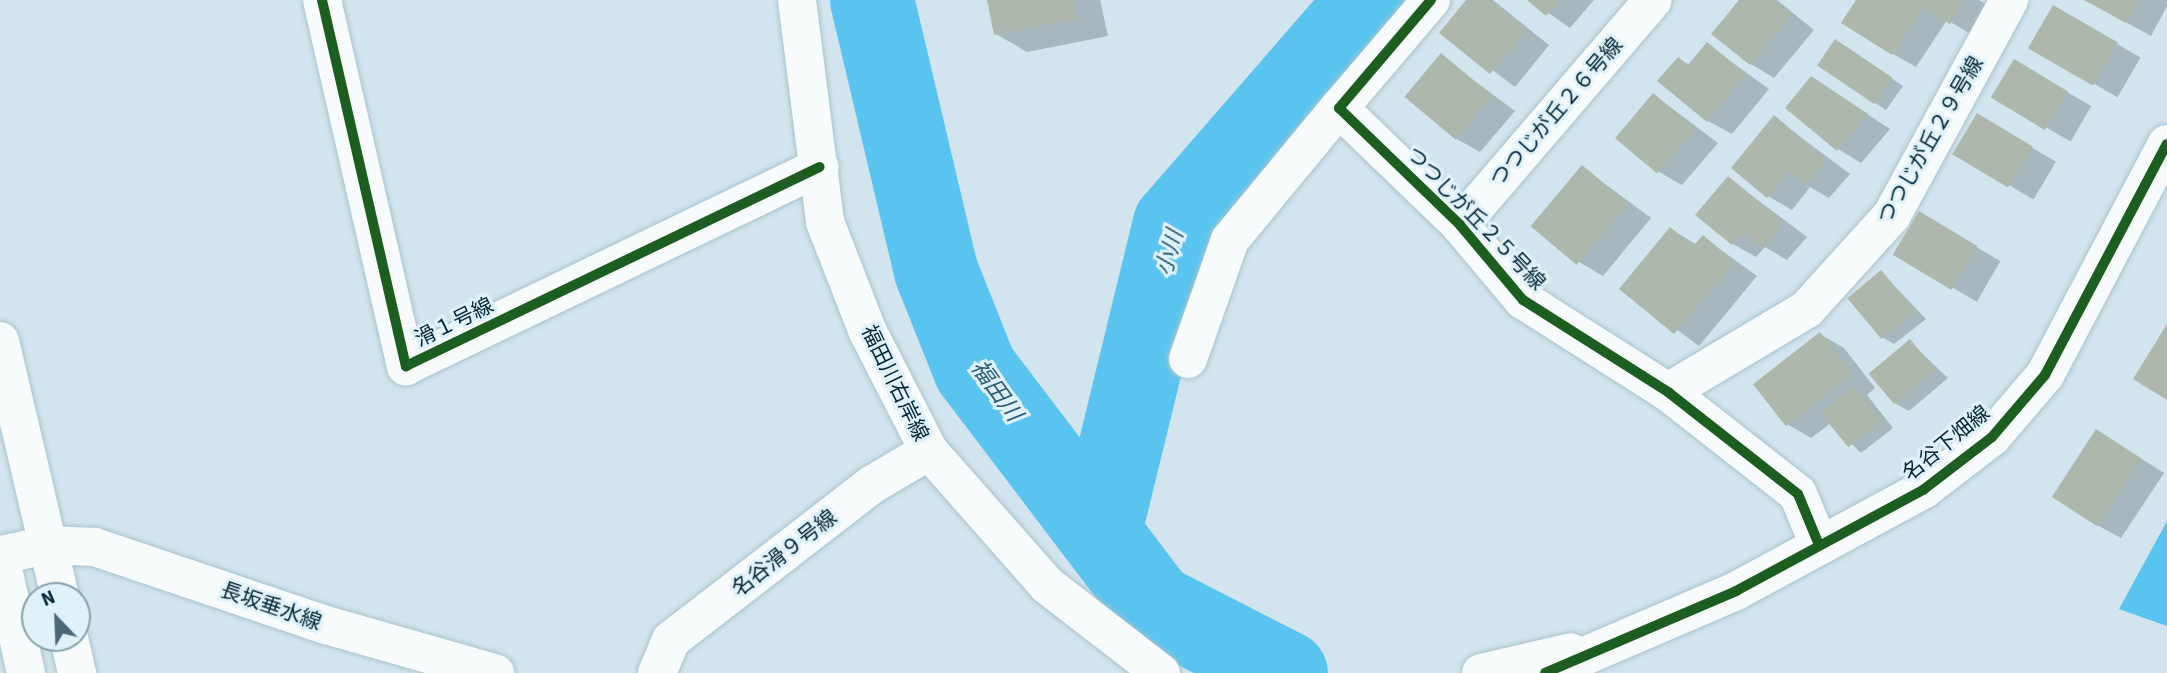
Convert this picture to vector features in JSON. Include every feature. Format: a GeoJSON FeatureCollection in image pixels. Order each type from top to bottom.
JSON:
{"type":"FeatureCollection","features":[{"type":"Feature","properties":{"kind":"street","name":"滑１号線"},"geometry":{"type":"LineString","coordinates":[[322,0],[406,366],[820,167]]}},
{"type":"Feature","properties":{"kind":"street","name":"福田川右岸線"},"geometry":{"type":"LineString","coordinates":[[797,0],[825,222],[867,330],[929,451],[1046,585],[1161,673]]}},
{"type":"Feature","properties":{"kind":"street"},"geometry":{"type":"LineString","coordinates":[[1188,359],[1230,240],[1431,0]]}},
{"type":"Feature","properties":{"kind":"street","name":"つつじが丘２６号線"},"geometry":{"type":"LineString","coordinates":[[1460,225],[1653,0]]}},
{"type":"Feature","properties":{"kind":"street","name":"つつじが丘２９号線"},"geometry":{"type":"LineString","coordinates":[[1668,392],[1807,309],[1892,215],[2009,0]]}},
{"type":"Feature","properties":{"kind":"street","name":"つつじが丘２５号線"},"geometry":{"type":"LineString","coordinates":[[1339,108],[1460,225],[1523,300],[1668,392],[1798,494],[1819,545]]}},
{"type":"Feature","properties":{"kind":"street","name":"名谷下畑線"},"geometry":{"type":"LineString","coordinates":[[1545,673],[1736,591],[1923,490],[1992,437],[2045,375],[2167,144]]}},
{"type":"Feature","properties":{"kind":"street"},"geometry":{"type":"LineString","coordinates":[[0,341],[57,582]]}},
{"type":"Feature","properties":{"kind":"street","name":"名谷滑９号線"},"geometry":{"type":"LineString","coordinates":[[656,673],[671,640],[873,484],[929,451]]}},
{"type":"Feature","properties":{"kind":"street","name":"長坂垂水線"},"geometry":{"type":"LineString","coordinates":[[26,673],[0,555],[48,545],[95,547],[326,625],[495,673]]}},
{"type":"Feature","properties":{"kind":"street","name":"名谷下畑線"},"geometry":{"type":"LineString","coordinates":[[1482,673],[1624,640]]}},
{"type":"Feature","properties":{"kind":"street","name":"名谷下畑線"},"geometry":{"type":"LineString","coordinates":[[1569,673],[1624,640]]}},
{"type":"Feature","properties":{"kind":"street"},"geometry":{"type":"LineString","coordinates":[[72,652],[77,673]]}},
{"type":"Feature","properties":{"kind":"water"},"geometry":{"type":"Polygon","coordinates":[[[2167,521],[2167,626],[2119,609],[2167,521]]]}},
{"type":"Feature","properties":{"kind":"building"},"geometry":{"type":"Polygon","coordinates":[[[987,0],[1073,0],[1077,18],[994,35],[987,0]]]}},
{"type":"Feature","properties":{"kind":"building"},"geometry":{"type":"Polygon","coordinates":[[[1466,0],[1490,0],[1527,30],[1490,74],[1439,33],[1466,0]]]}},
{"type":"Feature","properties":{"kind":"building"},"geometry":{"type":"Polygon","coordinates":[[[1527,0],[1559,0],[1546,16],[1527,0]]]}},
{"type":"Feature","properties":{"kind":"building"},"geometry":{"type":"Polygon","coordinates":[[[1739,0],[1773,0],[1791,15],[1750,65],[1711,34],[1739,0]]]}},
{"type":"Feature","properties":{"kind":"building"},"geometry":{"type":"Polygon","coordinates":[[[1856,0],[1964,0],[1950,24],[1923,8],[1892,55],[1841,23],[1856,0]]]}},
{"type":"Feature","properties":{"kind":"building"},"geometry":{"type":"Polygon","coordinates":[[[2084,0],[2140,0],[2126,23],[2084,0]]]}},
{"type":"Feature","properties":{"kind":"building"},"geometry":{"type":"Polygon","coordinates":[[[2053,5],[2118,42],[2093,86],[2028,48],[2053,5]]]}},
{"type":"Feature","properties":{"kind":"building"},"geometry":{"type":"Polygon","coordinates":[[[1835,39],[1892,78],[1874,104],[1817,66],[1835,39]]]}},
{"type":"Feature","properties":{"kind":"building"},"geometry":{"type":"Polygon","coordinates":[[[1707,42],[1746,74],[1707,122],[1657,81],[1678,57],[1688,65],[1707,42]]]}},
{"type":"Feature","properties":{"kind":"building"},"geometry":{"type":"Polygon","coordinates":[[[1441,53],[1492,96],[1456,140],[1404,97],[1441,53]]]}},
{"type":"Feature","properties":{"kind":"building"},"geometry":{"type":"Polygon","coordinates":[[[2014,59],[2068,91],[2045,130],[1991,98],[2014,59]]]}},
{"type":"Feature","properties":{"kind":"building"},"geometry":{"type":"Polygon","coordinates":[[[1811,76],[1868,114],[1837,151],[1785,108],[1811,76]]]}},
{"type":"Feature","properties":{"kind":"building"},"geometry":{"type":"Polygon","coordinates":[[[1653,93],[1695,128],[1657,174],[1615,138],[1653,93]]]}},
{"type":"Feature","properties":{"kind":"building"},"geometry":{"type":"Polygon","coordinates":[[[1977,113],[2033,146],[2008,188],[1952,154],[1977,113]]]}},
{"type":"Feature","properties":{"kind":"building"},"geometry":{"type":"Polygon","coordinates":[[[1774,115],[1827,160],[1805,186],[1789,172],[1767,198],[1731,168],[1774,115]]]}},
{"type":"Feature","properties":{"kind":"building"},"geometry":{"type":"Polygon","coordinates":[[[1582,165],[1628,204],[1577,265],[1531,226],[1582,165]]]}},
{"type":"Feature","properties":{"kind":"building"},"geometry":{"type":"Polygon","coordinates":[[[1728,176],[1784,222],[1763,248],[1744,232],[1732,245],[1695,215],[1728,176]]]}},
{"type":"Feature","properties":{"kind":"building"},"geometry":{"type":"Polygon","coordinates":[[[1919,211],[1977,246],[1951,290],[1893,255],[1919,211]]]}},
{"type":"Feature","properties":{"kind":"building"},"geometry":{"type":"Polygon","coordinates":[[[1670,227],[1693,246],[1703,235],[1735,262],[1674,334],[1619,289],[1670,227]]]}},
{"type":"Feature","properties":{"kind":"building"},"geometry":{"type":"Polygon","coordinates":[[[1881,270],[1915,311],[1881,339],[1847,298],[1881,270]]]}},
{"type":"Feature","properties":{"kind":"building"},"geometry":{"type":"Polygon","coordinates":[[[2167,324],[2167,400],[2133,379],[2167,324]]]}},
{"type":"Feature","properties":{"kind":"building"},"geometry":{"type":"Polygon","coordinates":[[[1820,332],[1853,374],[1786,426],[1753,384],[1820,332]]]}},
{"type":"Feature","properties":{"kind":"building"},"geometry":{"type":"Polygon","coordinates":[[[1910,339],[1936,370],[1894,404],[1869,374],[1910,339]]]}},
{"type":"Feature","properties":{"kind":"building"},"geometry":{"type":"Polygon","coordinates":[[[1854,386],[1882,420],[1848,447],[1821,413],[1854,386]]]}},
{"type":"Feature","properties":{"kind":"building"},"geometry":{"type":"Polygon","coordinates":[[[2096,429],[2141,458],[2097,526],[2052,497],[2096,429]]]}},
{"type":"Feature","properties":{"kind":"waterway","name":"福田川"},"geometry":{"type":"LineString","coordinates":[[872,0],[936,271],[975,369],[1155,606],[1286,673]]}},
{"type":"Feature","properties":{"kind":"waterway","name":"小川"},"geometry":{"type":"LineString","coordinates":[[1101,527],[1175,224],[1370,0]]}},
{"type":"Feature","properties":{"kind":"cycle path"},"geometry":{"type":"LineString","coordinates":[[322,0],[406,366],[820,167]]}},
{"type":"Feature","properties":{"kind":"cycle path"},"geometry":{"type":"LineString","coordinates":[[1431,0],[1339,108],[1460,225],[1523,300],[1668,392],[1798,494],[1819,545]]}},
{"type":"Feature","properties":{"kind":"cycle path"},"geometry":{"type":"LineString","coordinates":[[1545,673],[1736,591],[1923,490],[1992,437],[2045,375],[2167,144]]}}]}
